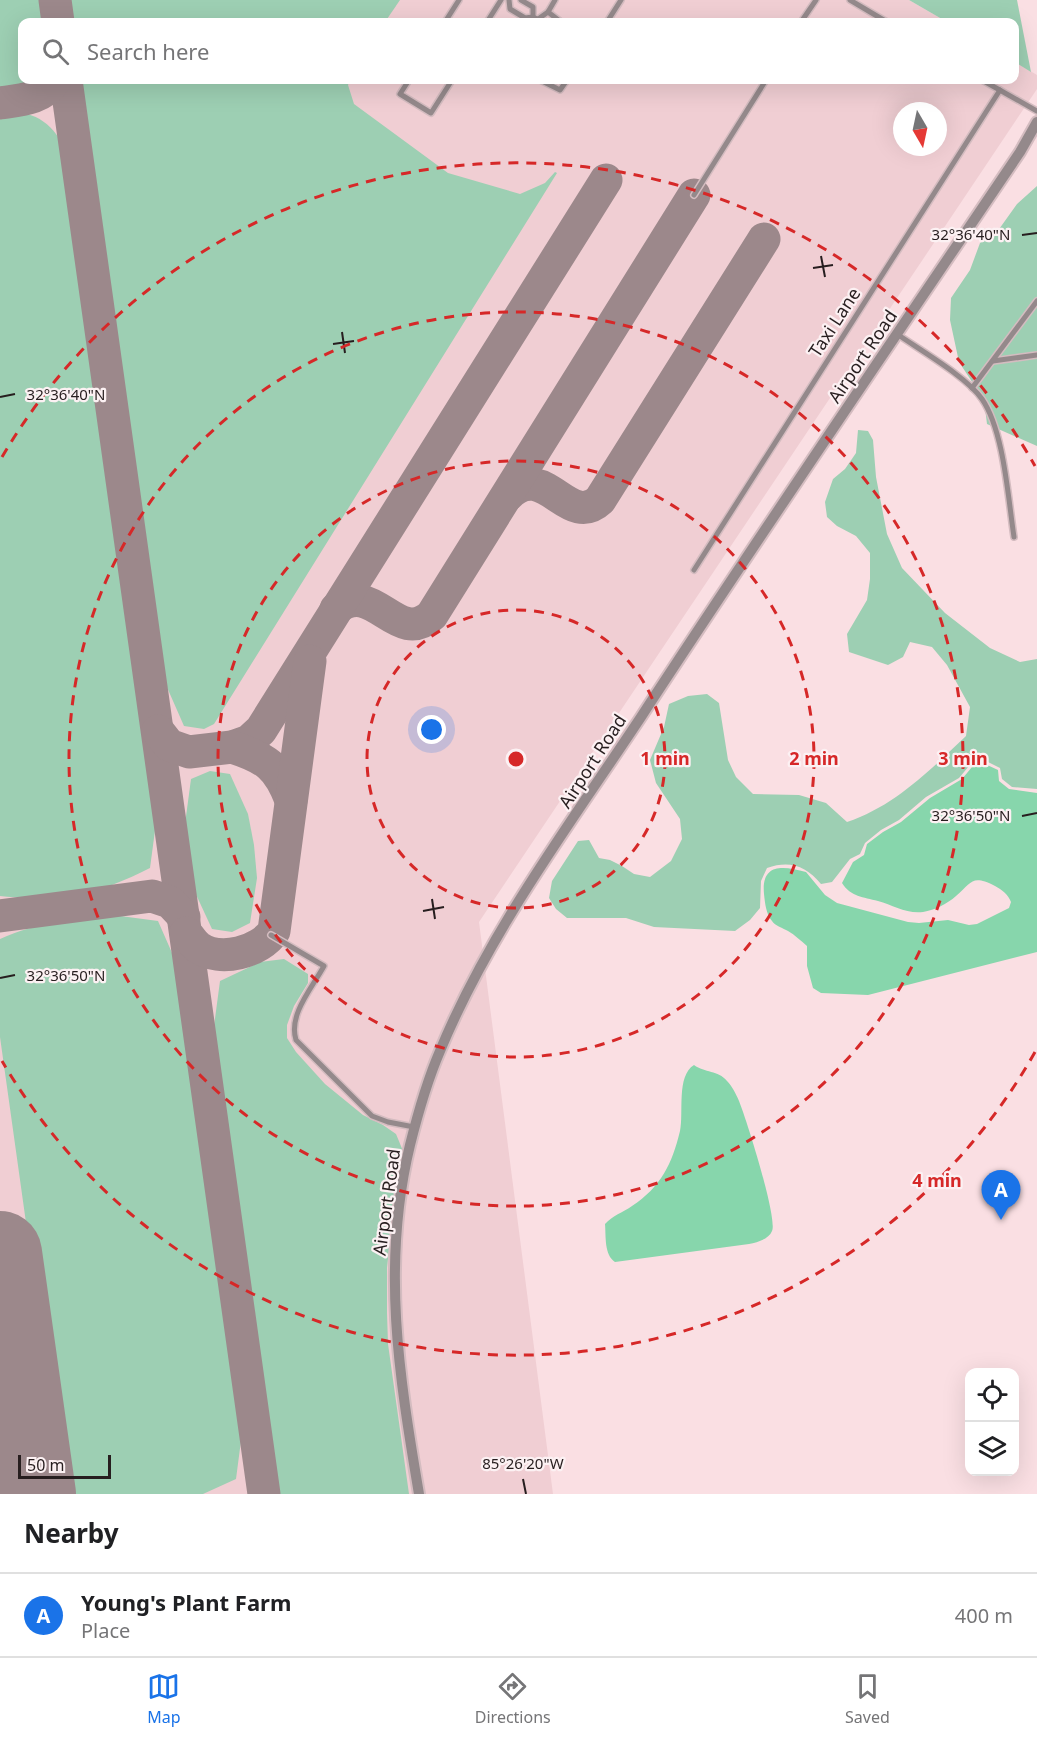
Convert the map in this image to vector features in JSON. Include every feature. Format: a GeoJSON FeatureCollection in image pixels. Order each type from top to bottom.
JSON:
{"type":"FeatureCollection","features":[{"type":"Feature","properties":{"kind":"street","name":"Airport Road"},"geometry":{"type":"LineString","coordinates":[[418,1494],[401,1389],[395,1328],[394,1287],[399,1207],[409,1149],[439,1052],[470,986],[522,897],[685,649],[897,334],[1032,141],[1037,122]]}},
{"type":"Feature","properties":{"kind":"lane"},"geometry":{"type":"LineString","coordinates":[[448,18],[459,0]]}},
{"type":"Feature","properties":{"kind":"lane"},"geometry":{"type":"LineString","coordinates":[[490,18],[501,0]]}},
{"type":"Feature","properties":{"kind":"lane"},"geometry":{"type":"LineString","coordinates":[[509,0],[510,9],[525,18]]}},
{"type":"Feature","properties":{"kind":"lane"},"geometry":{"type":"LineString","coordinates":[[521,0],[533,7],[535,18]]}},
{"type":"Feature","properties":{"kind":"lane"},"geometry":{"type":"LineString","coordinates":[[537,18],[548,12],[555,0]]}},
{"type":"Feature","properties":{"kind":"lane"},"geometry":{"type":"LineString","coordinates":[[610,18],[621,0]]}},
{"type":"Feature","properties":{"kind":"lane"},"geometry":{"type":"LineString","coordinates":[[850,0],[880,18]]}},
{"type":"Feature","properties":{"kind":"lane"},"geometry":{"type":"LineString","coordinates":[[803,18],[814,1]]}},
{"type":"Feature","properties":{"kind":"lane"},"geometry":{"type":"LineString","coordinates":[[548,12],[556,18]]}},
{"type":"Feature","properties":{"kind":"lane"},"geometry":{"type":"LineString","coordinates":[[406,84],[400,94],[431,113],[449,84]]}},
{"type":"Feature","properties":{"kind":"lane"},"geometry":{"type":"LineString","coordinates":[[548,84],[560,90],[564,84]]}},
{"type":"Feature","properties":{"kind":"lane"},"geometry":{"type":"LineString","coordinates":[[694,195],[763,84]]}},
{"type":"Feature","properties":{"kind":"lane"},"geometry":{"type":"LineString","coordinates":[[989,84],[1037,111]]}},
{"type":"Feature","properties":{"kind":"lane","name":"Taxi Lane"},"geometry":{"type":"LineString","coordinates":[[694,570],[1000,90]]}},
{"type":"Feature","properties":{"kind":"lane"},"geometry":{"type":"LineString","coordinates":[[972,388],[1037,301]]}},
{"type":"Feature","properties":{"kind":"lane"},"geometry":{"type":"LineString","coordinates":[[897,334],[946,367],[981,398],[997,434],[1014,537]]}},
{"type":"Feature","properties":{"kind":"lane"},"geometry":{"type":"LineString","coordinates":[[993,361],[1037,355]]}},
{"type":"Feature","properties":{"kind":"lane"},"geometry":{"type":"LineString","coordinates":[[271,935],[324,966],[296,1017],[292,1030],[302,1049],[372,1116],[388,1122],[415,1127]]}},
{"type":"Feature","properties":{"kind":"shaded area"},"geometry":{"type":"Polygon","coordinates":[[[0,0],[909,0],[940,18],[18,18],[18,84],[1019,84],[1019,64],[1037,75],[1037,89],[479,922],[553,1494],[0,1494],[0,0]]]}},
{"type":"Feature","properties":{"kind":"shaded area"},"geometry":{"type":"Polygon","coordinates":[[[0,0],[46,0],[48,18],[18,18],[18,84],[24,84],[0,92],[0,0]]]}},
{"type":"Feature","properties":{"kind":"shaded area"},"geometry":{"type":"Polygon","coordinates":[[[66,0],[400,0],[388,18],[68,18],[66,0]]]}},
{"type":"Feature","properties":{"kind":"shaded area"},"geometry":{"type":"Polygon","coordinates":[[[909,0],[1017,0],[1031,72],[1019,64],[1019,18],[940,18],[909,0]]]}},
{"type":"Feature","properties":{"kind":"shaded area"},"geometry":{"type":"Polygon","coordinates":[[[78,84],[348,84],[354,104],[448,173],[520,194],[545,183],[555,172],[557,173],[214,724],[204,729],[184,726],[166,685],[146,581],[78,84]]]}},
{"type":"Feature","properties":{"kind":"shaded area"},"geometry":{"type":"Polygon","coordinates":[[[0,112],[23,113],[41,120],[55,133],[67,152],[147,723],[156,823],[150,868],[99,889],[71,895],[27,898],[0,896],[0,112]]]}},
{"type":"Feature","properties":{"kind":"shaded area"},"geometry":{"type":"Polygon","coordinates":[[[1037,186],[1037,446],[987,424],[984,400],[959,362],[950,320],[951,298],[970,270],[980,243],[997,232],[1017,204],[1037,186]]]}},
{"type":"Feature","properties":{"kind":"shaded area"},"geometry":{"type":"Polygon","coordinates":[[[858,430],[868,431],[873,440],[876,477],[887,534],[902,568],[945,613],[990,648],[1020,662],[1037,659],[1037,789],[1012,787],[1002,779],[1000,768],[986,761],[969,766],[959,778],[926,797],[899,820],[881,830],[865,843],[860,854],[850,859],[832,882],[821,884],[797,866],[783,865],[767,868],[761,881],[760,908],[750,920],[735,931],[654,927],[626,918],[567,918],[556,909],[549,898],[552,881],[578,841],[589,840],[599,858],[610,860],[634,874],[650,877],[671,861],[682,839],[680,819],[656,783],[650,760],[664,727],[669,704],[688,696],[707,694],[719,703],[728,760],[736,777],[753,794],[799,795],[826,803],[847,822],[881,807],[896,797],[966,736],[970,707],[947,665],[932,647],[910,642],[903,657],[888,665],[849,652],[847,634],[867,600],[870,553],[856,536],[837,526],[827,517],[825,502],[833,479],[845,469],[856,453],[858,430]]]}},
{"type":"Feature","properties":{"kind":"shaded area"},"geometry":{"type":"Polygon","coordinates":[[[985,764],[998,770],[999,781],[1009,789],[1037,793],[1037,952],[868,995],[821,993],[813,988],[807,966],[807,946],[775,924],[767,912],[764,884],[770,871],[790,868],[806,872],[825,895],[837,903],[908,922],[948,920],[969,925],[977,924],[1009,908],[1011,902],[1004,893],[987,882],[976,880],[941,906],[917,912],[858,896],[842,883],[853,862],[864,855],[867,844],[901,822],[930,798],[962,779],[972,767],[985,764]]]}},
{"type":"Feature","properties":{"kind":"shaded area"},"geometry":{"type":"Polygon","coordinates":[[[210,771],[230,774],[248,814],[254,845],[257,878],[250,923],[232,932],[212,929],[193,888],[188,857],[185,824],[191,779],[210,771]]]}},
{"type":"Feature","properties":{"kind":"shaded area"},"geometry":{"type":"Polygon","coordinates":[[[113,915],[158,921],[176,962],[194,1066],[232,1332],[242,1433],[236,1479],[203,1494],[64,1494],[0,1037],[0,939],[42,925],[113,915]]]}},
{"type":"Feature","properties":{"kind":"shaded area"},"geometry":{"type":"Polygon","coordinates":[[[284,959],[308,974],[308,983],[294,1006],[287,1025],[287,1038],[296,1052],[325,1084],[363,1115],[396,1134],[403,1151],[387,1268],[387,1313],[388,1344],[409,1494],[274,1494],[223,1131],[214,1026],[220,981],[260,962],[284,959]]]}},
{"type":"Feature","properties":{"kind":"shaded area"},"geometry":{"type":"Polygon","coordinates":[[[694,1065],[723,1077],[737,1096],[766,1189],[773,1223],[771,1234],[749,1244],[615,1262],[607,1250],[605,1224],[642,1199],[664,1174],[680,1131],[685,1077],[694,1065]]]}},
{"type":"Feature","properties":{"kind":"taxiway"},"geometry":{"type":"LineString","coordinates":[[55,0],[57,18]]}},
{"type":"Feature","properties":{"kind":"taxiway"},"geometry":{"type":"LineString","coordinates":[[0,103],[38,95],[52,84]]}},
{"type":"Feature","properties":{"kind":"taxiway"},"geometry":{"type":"LineString","coordinates":[[67,84],[264,1494]]}},
{"type":"Feature","properties":{"kind":"taxiway"},"geometry":{"type":"LineString","coordinates":[[158,731],[169,745],[189,752],[232,747],[249,741],[261,730],[606,180]]}},
{"type":"Feature","properties":{"kind":"taxiway"},"geometry":{"type":"LineString","coordinates":[[336,609],[349,601],[362,601],[407,623],[419,623],[432,615],[694,195]]}},
{"type":"Feature","properties":{"kind":"taxiway"},"geometry":{"type":"LineString","coordinates":[[508,495],[521,486],[533,484],[545,488],[577,507],[588,507],[600,500],[764,239]]}},
{"type":"Feature","properties":{"kind":"taxiway"},"geometry":{"type":"LineString","coordinates":[[186,933],[196,945],[207,952],[228,955],[250,950],[274,931],[310,661]]}},
{"type":"Feature","properties":{"kind":"taxiway"},"geometry":{"type":"LineString","coordinates":[[232,747],[254,755],[276,771],[291,800]]}},
{"type":"Feature","properties":{"kind":"taxiway"},"geometry":{"type":"LineString","coordinates":[[0,916],[152,896],[170,902],[184,917]]}},
{"type":"Feature","properties":{"kind":"runway"},"geometry":{"type":"LineString","coordinates":[[0,1253],[34,1494]]}},
{"type":"Feature","properties":{"kind":"place","name":"Young's Plant Farm"},"geometry":{"type":"Point","coordinates":[1001,1220]}}]}
